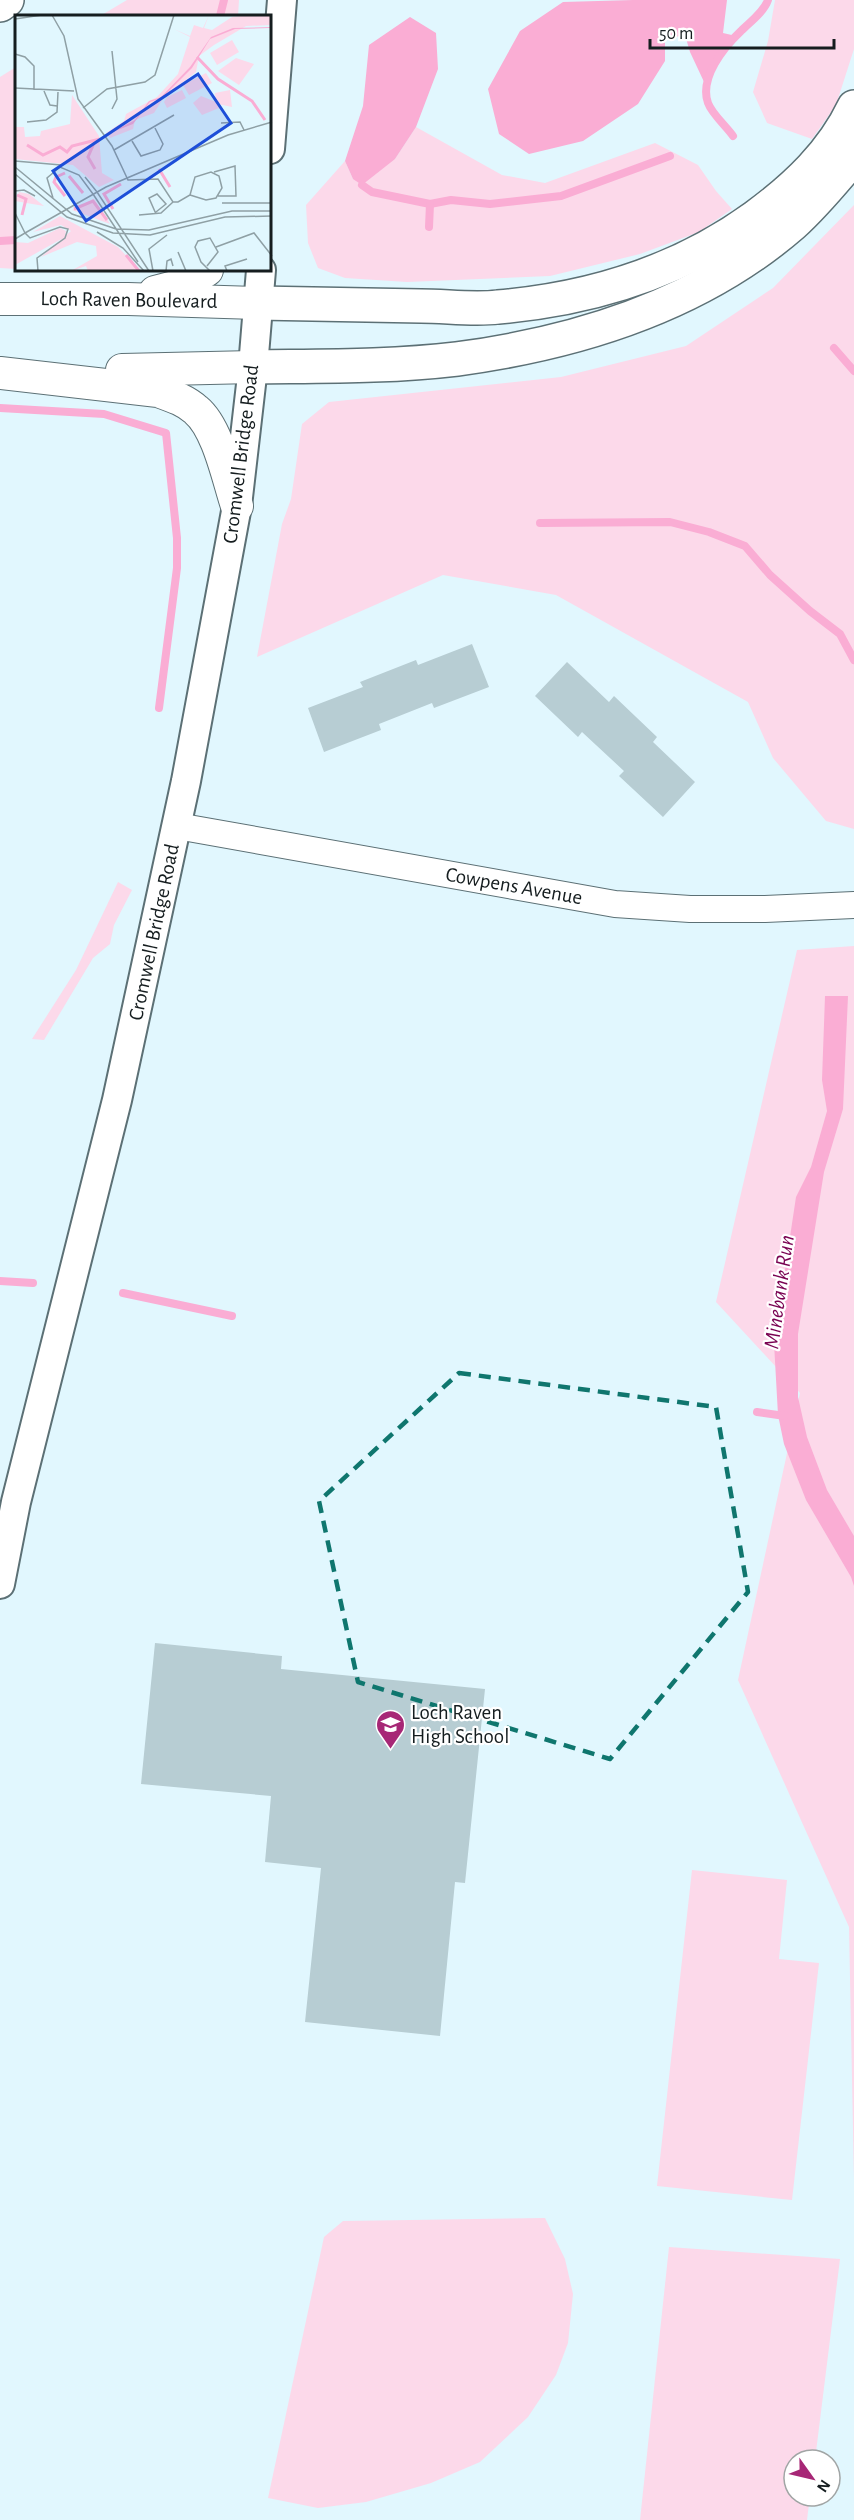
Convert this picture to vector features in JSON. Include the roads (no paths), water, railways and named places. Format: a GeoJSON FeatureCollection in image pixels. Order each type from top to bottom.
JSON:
{"type":"FeatureCollection","features":[{"type":"Feature","properties":{"kind":"highway"},"geometry":{"type":"LineString","coordinates":[[0,4],[7,0]]}},
{"type":"Feature","properties":{"kind":"highway"},"geometry":{"type":"LineString","coordinates":[[258,303],[496,308],[561,300],[624,284],[691,257],[730,235],[770,206],[798,183],[826,152],[845,126],[854,107]]}},
{"type":"Feature","properties":{"kind":"highway"},"geometry":{"type":"LineString","coordinates":[[253,367],[386,365],[456,359],[516,349],[586,332],[660,306],[716,279],[761,250],[794,223],[832,184],[854,157]]}},
{"type":"Feature","properties":{"kind":"main road"},"geometry":{"type":"LineString","coordinates":[[272,124],[282,0]]}},
{"type":"Feature","properties":{"kind":"main road"},"geometry":{"type":"LineString","coordinates":[[128,299],[186,284],[204,272]]}},
{"type":"Feature","properties":{"kind":"main road","name":"Cromwell Bridge Road"},"geometry":{"type":"LineString","coordinates":[[0,1584],[16,1502],[117,1100],[177,826],[237,506],[253,367],[261,272]]}},
{"type":"Feature","properties":{"kind":"main road","name":"Loch Raven Boulevard"},"geometry":{"type":"LineString","coordinates":[[0,299],[128,299],[258,303]]}},
{"type":"Feature","properties":{"kind":"main road"},"geometry":{"type":"LineString","coordinates":[[0,373],[253,367]]}},
{"type":"Feature","properties":{"kind":"main road"},"geometry":{"type":"LineString","coordinates":[[0,373],[158,391],[178,398],[198,411],[212,432],[237,506]]}},
{"type":"Feature","properties":{"kind":"street","name":"Cowpens Avenue"},"geometry":{"type":"LineString","coordinates":[[177,826],[615,904],[690,909],[854,905]]}},
{"type":"Feature","properties":{"kind":"waterway"},"geometry":{"type":"LineString","coordinates":[[220,15],[224,0]]}},
{"type":"Feature","properties":{"kind":"waterway"},"geometry":{"type":"LineString","coordinates":[[733,136],[708,103],[707,83],[721,54],[760,13],[768,0]]}},
{"type":"Feature","properties":{"kind":"waterway"},"geometry":{"type":"LineString","coordinates":[[362,185],[372,192],[430,204],[451,200],[490,204],[561,196],[670,156]]}},
{"type":"Feature","properties":{"kind":"waterway"},"geometry":{"type":"LineString","coordinates":[[429,227],[430,204]]}},
{"type":"Feature","properties":{"kind":"waterway"},"geometry":{"type":"LineString","coordinates":[[0,241],[15,240]]}},
{"type":"Feature","properties":{"kind":"waterway"},"geometry":{"type":"LineString","coordinates":[[834,348],[854,371]]}},
{"type":"Feature","properties":{"kind":"waterway"},"geometry":{"type":"LineString","coordinates":[[0,408],[104,414],[166,433],[177,538],[177,568],[159,708]]}},
{"type":"Feature","properties":{"kind":"waterway"},"geometry":{"type":"LineString","coordinates":[[540,523],[670,522],[709,532],[745,546],[770,575],[840,634],[854,660]]}},
{"type":"Feature","properties":{"kind":"waterway"},"geometry":{"type":"LineString","coordinates":[[0,1281],[33,1283]]}},
{"type":"Feature","properties":{"kind":"waterway"},"geometry":{"type":"LineString","coordinates":[[123,1293],[232,1316]]}},
{"type":"Feature","properties":{"kind":"waterway"},"geometry":{"type":"LineString","coordinates":[[757,1412],[785,1416]]}},
{"type":"Feature","properties":{"kind":"place","name":"Loch Raven High School"},"geometry":{"type":"Point","coordinates":[390,1750]}},
{"type":"Feature","properties":{"kind":"water label","name":"Minebank Run"},"geometry":{"type":"Point","coordinates":[779,1292]}}]}
